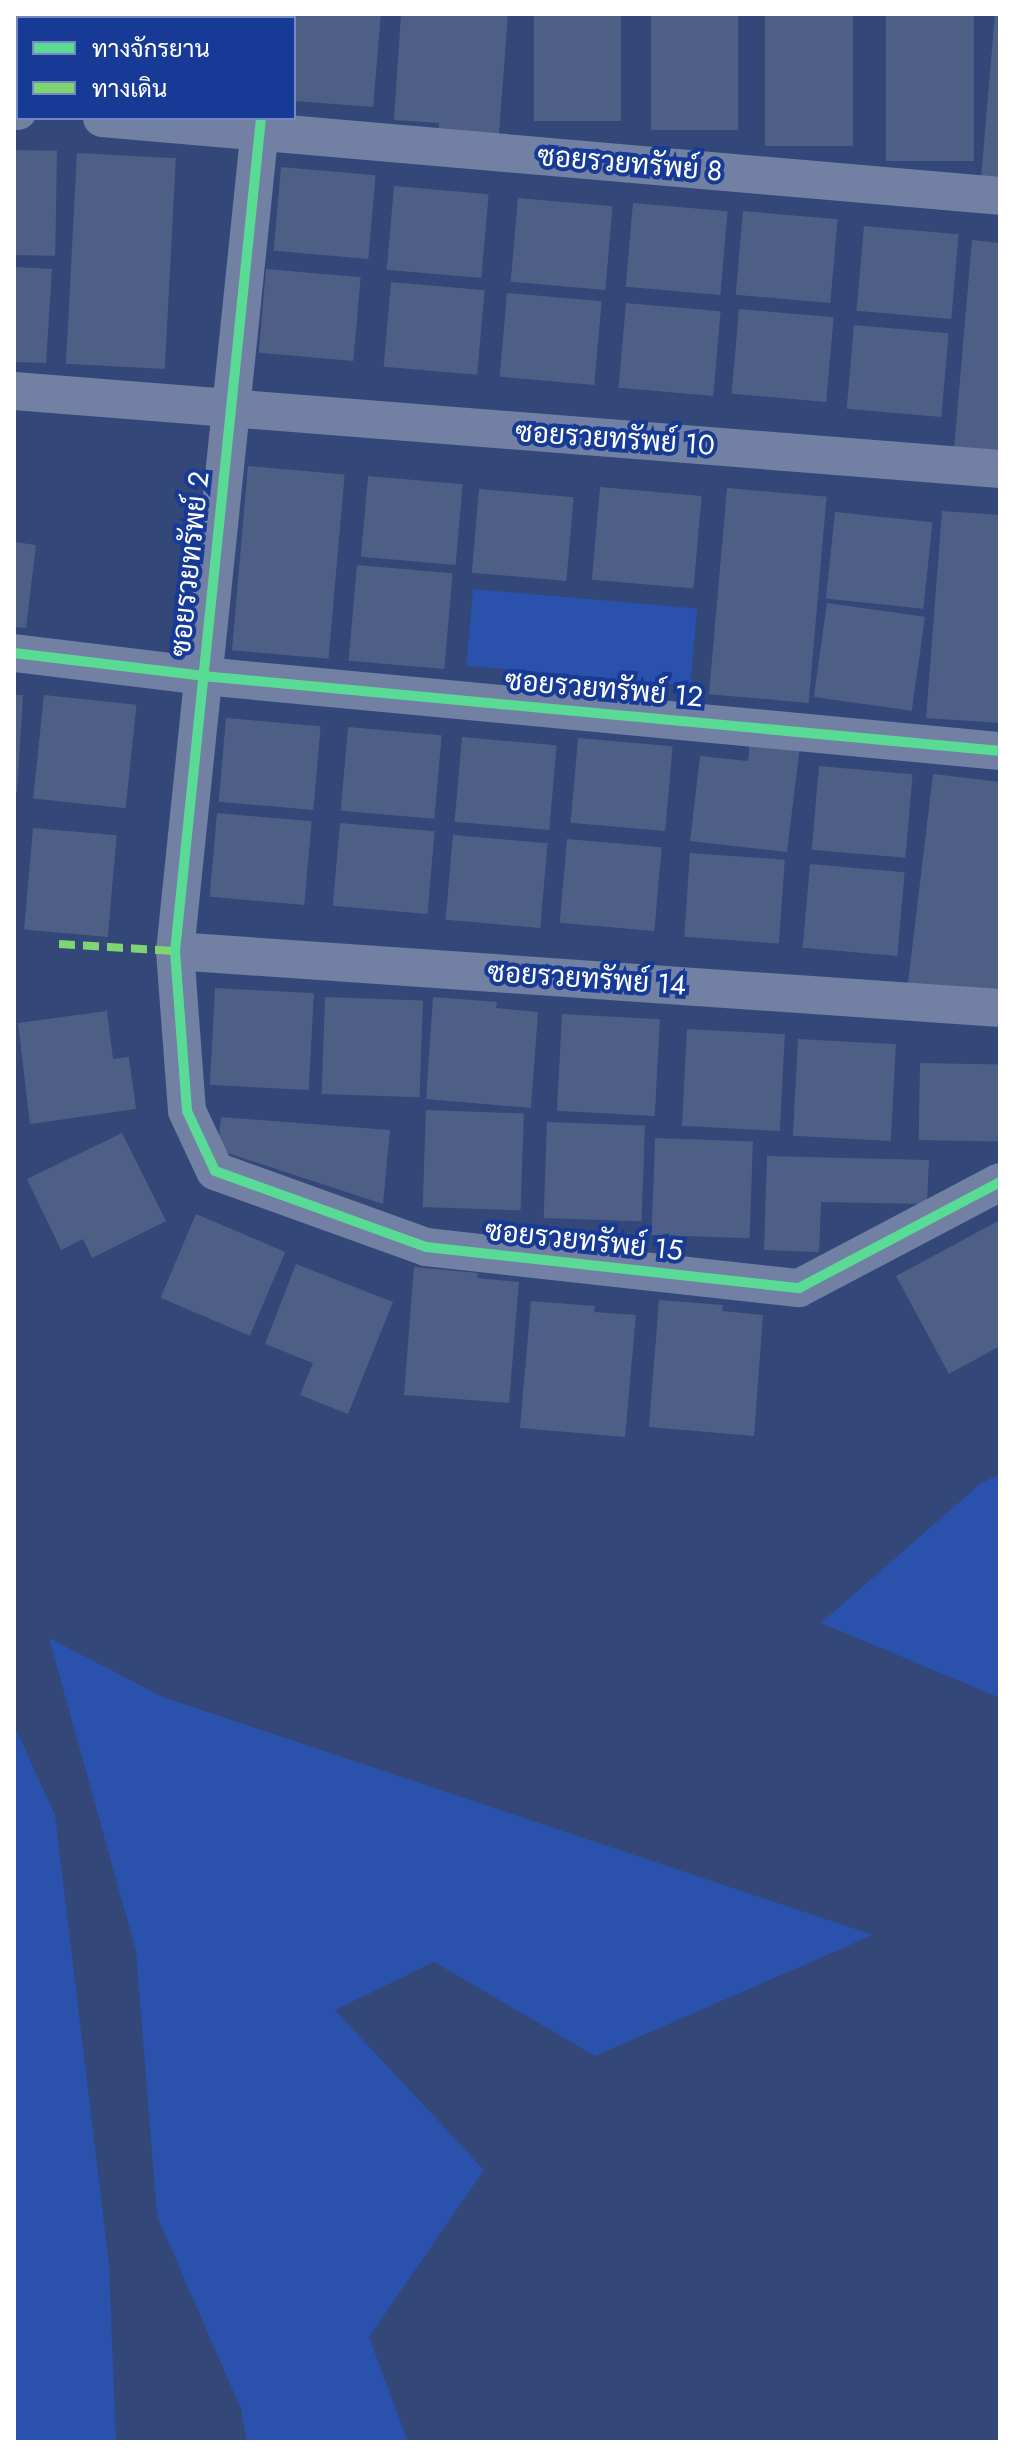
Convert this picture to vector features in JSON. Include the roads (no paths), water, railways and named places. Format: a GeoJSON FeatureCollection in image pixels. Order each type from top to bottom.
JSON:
{"type":"FeatureCollection","features":[{"type":"Feature","properties":{"kind":"street","name":"ซอยรวยทรัพย์ 8"},"geometry":{"type":"LineString","coordinates":[[147,120],[260,125],[1000,196]]}},
{"type":"Feature","properties":{"kind":"street","name":"ซอยรวยทรัพย์ 2"},"geometry":{"type":"LineString","coordinates":[[187,1111],[175,951],[260,125]]}},
{"type":"Feature","properties":{"kind":"street","name":"ซอยรวยทรัพย์ 10"},"geometry":{"type":"LineString","coordinates":[[14,391],[1000,469]]}},
{"type":"Feature","properties":{"kind":"street","name":"ซอยรวยทรัพย์ 12"},"geometry":{"type":"LineString","coordinates":[[14,653],[203,676],[1000,751]]}},
{"type":"Feature","properties":{"kind":"street","name":"ซอยรวยทรัพย์ 14"},"geometry":{"type":"LineString","coordinates":[[175,951],[1000,1008]]}},
{"type":"Feature","properties":{"kind":"street","name":"ซอยรวยทรัพย์ 15"},"geometry":{"type":"LineString","coordinates":[[187,1111],[215,1171],[426,1247],[799,1288],[1000,1182]]}}]}
